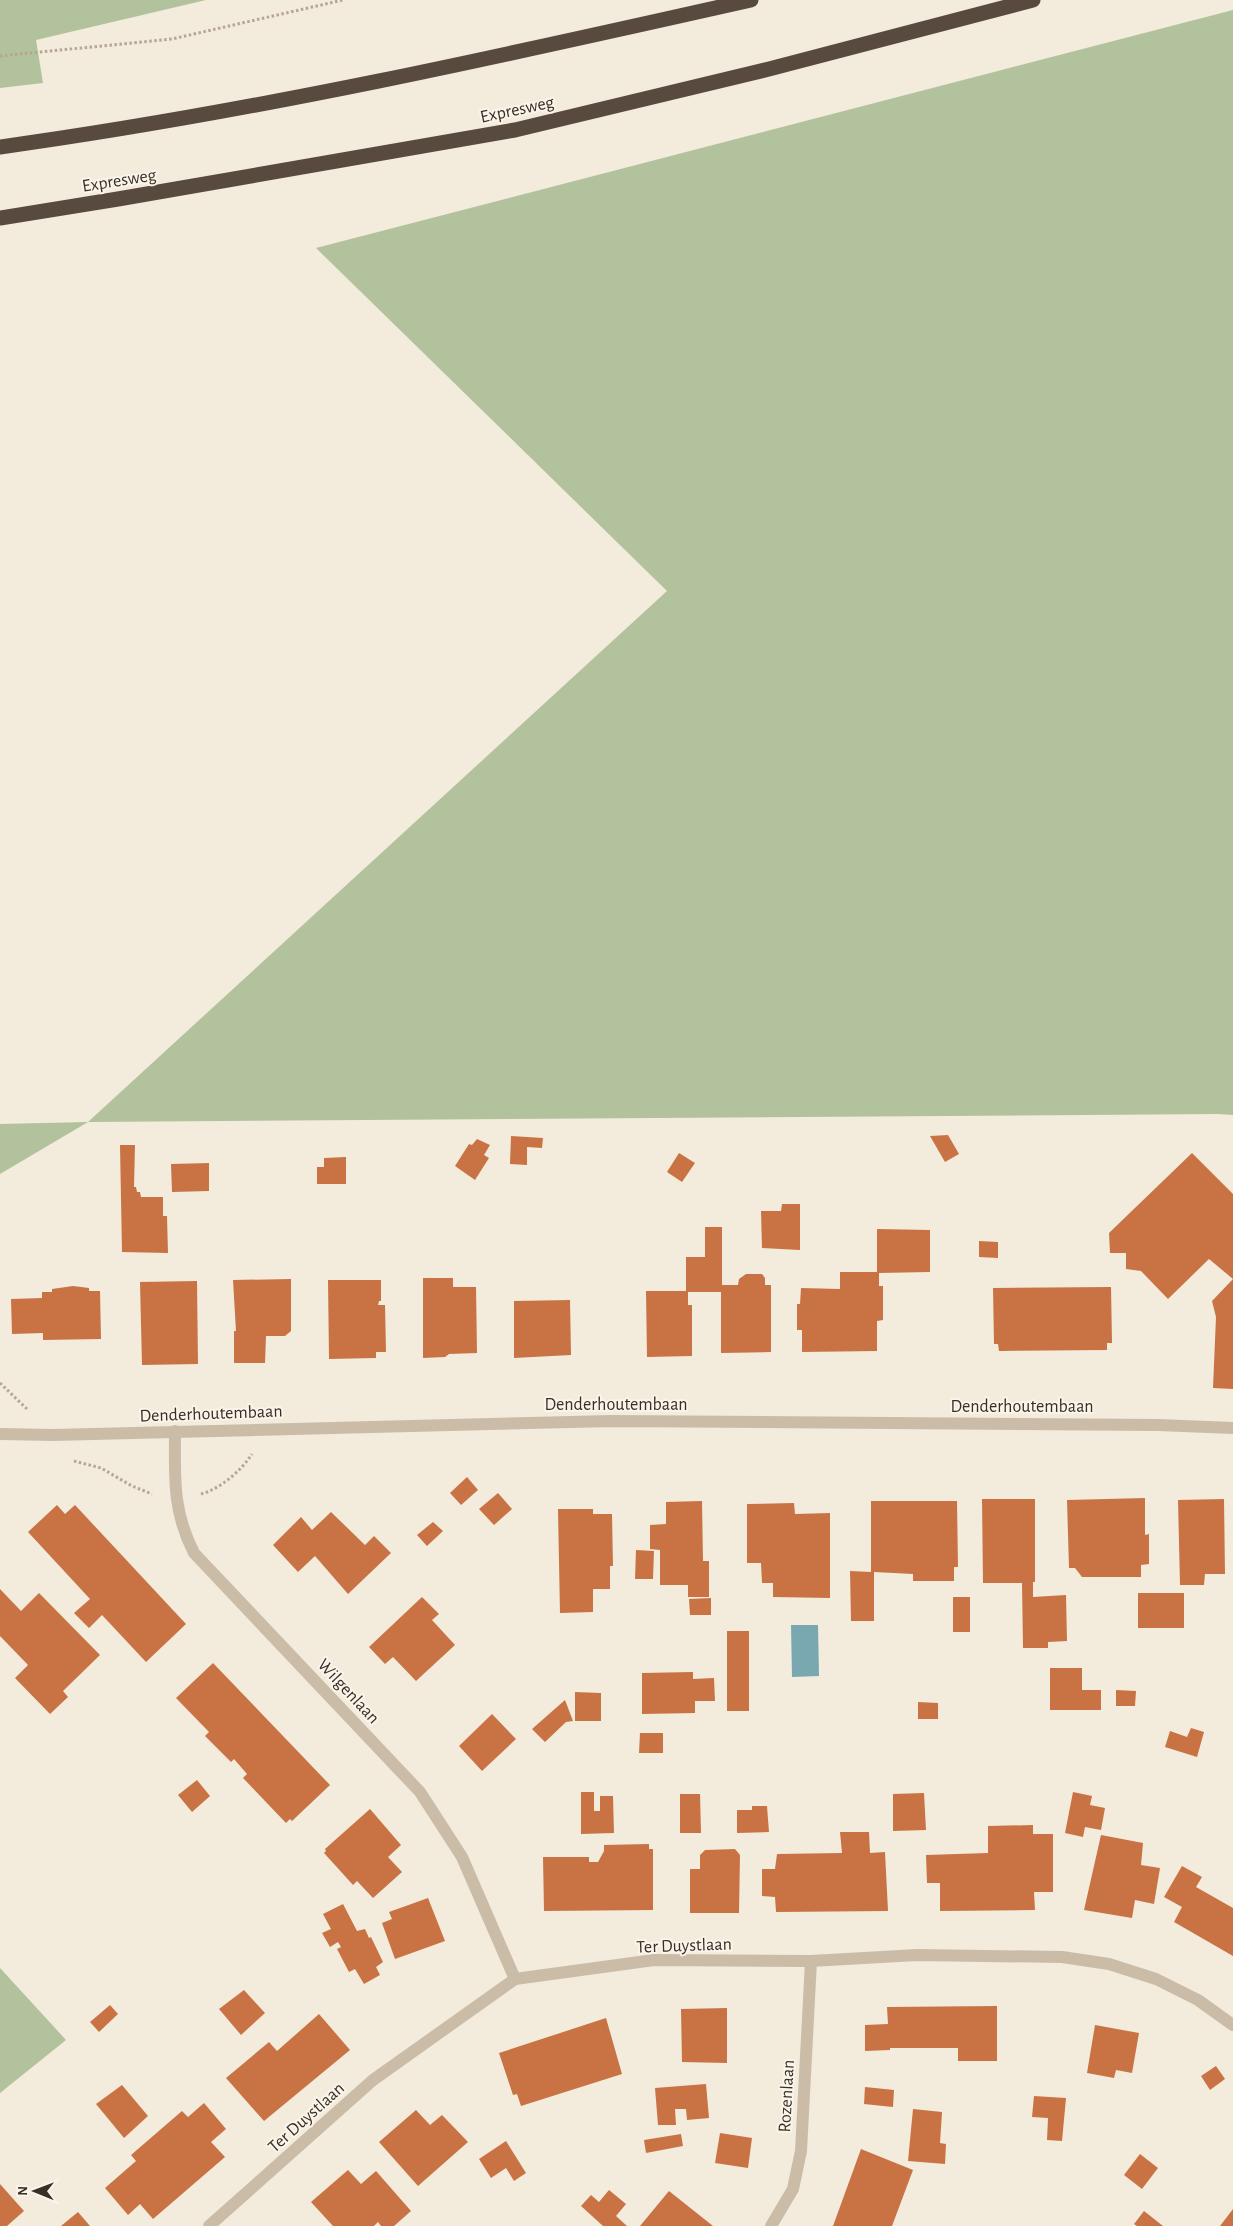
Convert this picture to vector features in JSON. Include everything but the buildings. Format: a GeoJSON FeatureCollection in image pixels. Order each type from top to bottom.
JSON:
{"type":"FeatureCollection","features":[{"type":"Feature","properties":{"kind":"highway"},"geometry":{"type":"LineString","coordinates":[[0,147],[114,131],[498,57],[751,0]]}},
{"type":"Feature","properties":{"kind":"highway","name":"Expresweg"},"geometry":{"type":"LineString","coordinates":[[0,218],[515,130],[769,69],[1033,0]]}},
{"type":"Feature","properties":{"kind":"street","name":"Denderhoutembaan"},"geometry":{"type":"LineString","coordinates":[[0,1434],[53,1435],[612,1421],[1158,1425],[1233,1428]]}},
{"type":"Feature","properties":{"kind":"street","name":"Wilgenlaan"},"geometry":{"type":"LineString","coordinates":[[175,1431],[176,1497],[184,1534],[194,1553],[420,1792],[462,1857],[515,1979]]}},
{"type":"Feature","properties":{"kind":"street","name":"Ter Duystlaan"},"geometry":{"type":"LineString","coordinates":[[209,2226],[373,2080],[515,1979],[654,1960],[811,1961],[926,1955],[1062,1957],[1109,1964],[1156,1978],[1198,2000],[1233,2025]]}},
{"type":"Feature","properties":{"kind":"street","name":"Rozenlaan"},"geometry":{"type":"LineString","coordinates":[[771,2226],[793,2189],[801,2151],[811,1961]]}},
{"type":"Feature","properties":{"kind":"path"},"geometry":{"type":"LineString","coordinates":[[0,56],[172,39],[342,0]]}},
{"type":"Feature","properties":{"kind":"path"},"geometry":{"type":"LineString","coordinates":[[66,1460],[101,1468],[132,1486],[151,1494],[176,1497],[192,1496],[210,1491],[228,1479],[251,1456],[264,1429]]}},
{"type":"Feature","properties":{"kind":"green space"},"geometry":{"type":"Polygon","coordinates":[[[0,0],[206,0],[36,40],[43,83],[0,88],[0,0]]]}},
{"type":"Feature","properties":{"kind":"green space"},"geometry":{"type":"Polygon","coordinates":[[[1233,10],[1233,1115],[88,1122],[667,591],[316,248],[1233,10]]]}},
{"type":"Feature","properties":{"kind":"green space"},"geometry":{"type":"Polygon","coordinates":[[[88,1122],[0,1174],[0,1124],[88,1122]]]}},
{"type":"Feature","properties":{"kind":"green space"},"geometry":{"type":"Polygon","coordinates":[[[0,1968],[66,2040],[0,2093],[0,1968]]]}},
{"type":"Feature","properties":{"kind":"water"},"geometry":{"type":"Polygon","coordinates":[[[791,1625],[818,1625],[819,1676],[792,1677],[791,1625]]]}}]}
